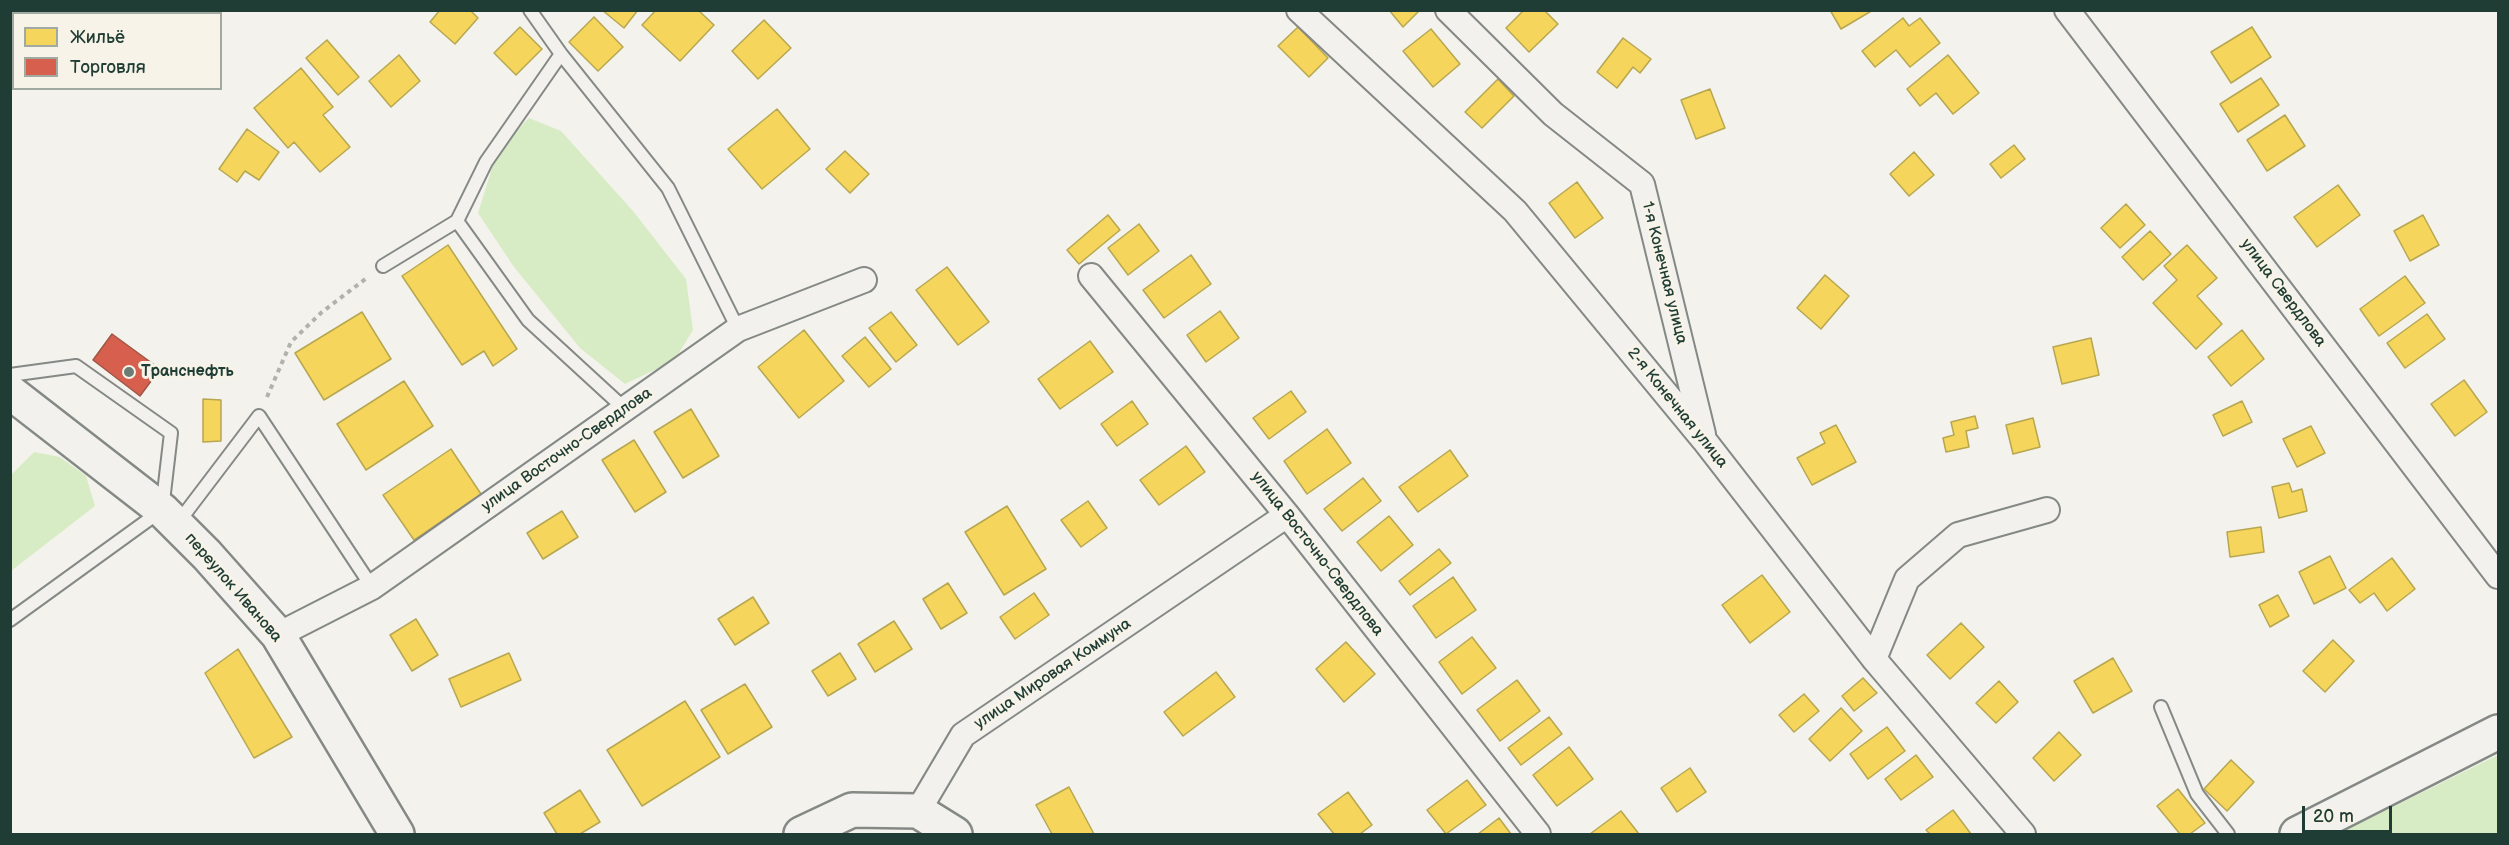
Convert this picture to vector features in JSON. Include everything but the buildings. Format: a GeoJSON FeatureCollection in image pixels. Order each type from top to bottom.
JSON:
{"type":"FeatureCollection","features":[{"type":"Feature","properties":{"kind":"main road","name":"переулок Иванова"},"geometry":{"type":"LineString","coordinates":[[10,392],[170,517],[278,635],[397,834]]}},
{"type":"Feature","properties":{"kind":"main road"},"geometry":{"type":"LineString","coordinates":[[2297,834],[2499,732]]}},
{"type":"Feature","properties":{"kind":"main road"},"geometry":{"type":"LineString","coordinates":[[801,834],[852,810],[918,811],[955,834]]}},
{"type":"Feature","properties":{"kind":"street","name":"1-я Конечная улица"},"geometry":{"type":"LineString","coordinates":[[1448,10],[1553,114],[1642,184],[1704,440]]}},
{"type":"Feature","properties":{"kind":"street","name":"улица Свердлова"},"geometry":{"type":"LineString","coordinates":[[2067,10],[2499,576]]}},
{"type":"Feature","properties":{"kind":"street","name":"2-я Конечная улица"},"geometry":{"type":"LineString","coordinates":[[1310,14],[1515,211],[1704,440],[1874,659],[2024,834]]}},
{"type":"Feature","properties":{"kind":"street","name":"улица Восточно-Свердлова"},"geometry":{"type":"LineString","coordinates":[[1091,276],[1287,515],[1538,834]]}},
{"type":"Feature","properties":{"kind":"street","name":"улица Восточно-Свердлова"},"geometry":{"type":"LineString","coordinates":[[278,635],[372,587],[738,329],[864,280]]}},
{"type":"Feature","properties":{"kind":"street"},"geometry":{"type":"LineString","coordinates":[[1874,659],[1908,579],[1958,535],[2047,510]]}},
{"type":"Feature","properties":{"kind":"street","name":"улица Мировая Коммуна"},"geometry":{"type":"LineString","coordinates":[[918,811],[963,735],[1287,515]]}},
{"type":"Feature","properties":{"kind":"lane"},"geometry":{"type":"LineString","coordinates":[[530,10],[561,54],[668,188],[738,329]]}},
{"type":"Feature","properties":{"kind":"lane"},"geometry":{"type":"LineString","coordinates":[[383,266],[457,221],[486,162],[561,54]]}},
{"type":"Feature","properties":{"kind":"lane"},"geometry":{"type":"LineString","coordinates":[[457,221],[528,320],[626,410]]}},
{"type":"Feature","properties":{"kind":"lane"},"geometry":{"type":"LineString","coordinates":[[10,375],[76,366],[171,433],[170,517]]}},
{"type":"Feature","properties":{"kind":"lane"},"geometry":{"type":"LineString","coordinates":[[10,620],[170,517],[259,416],[372,587]]}},
{"type":"Feature","properties":{"kind":"lane"},"geometry":{"type":"LineString","coordinates":[[2161,707],[2197,794],[2228,834]]}},
{"type":"Feature","properties":{"kind":"path"},"geometry":{"type":"LineString","coordinates":[[259,416],[291,342],[322,312],[383,266]]}},
{"type":"Feature","properties":{"kind":"green space"},"geometry":{"type":"Polygon","coordinates":[[[529,118],[561,131],[633,211],[686,279],[693,330],[674,361],[625,384],[580,348],[514,267],[478,213],[498,149],[529,118]]]}},
{"type":"Feature","properties":{"kind":"green space"},"geometry":{"type":"Polygon","coordinates":[[[34,452],[60,457],[86,476],[95,506],[11,571],[11,475],[34,452]]]}},
{"type":"Feature","properties":{"kind":"green space"},"geometry":{"type":"Polygon","coordinates":[[[2498,755],[2498,834],[2338,834],[2498,755]]]}},
{"type":"Feature","properties":{"kind":"place","name":"Транснефть"},"geometry":{"type":"Point","coordinates":[129,372]}}]}
